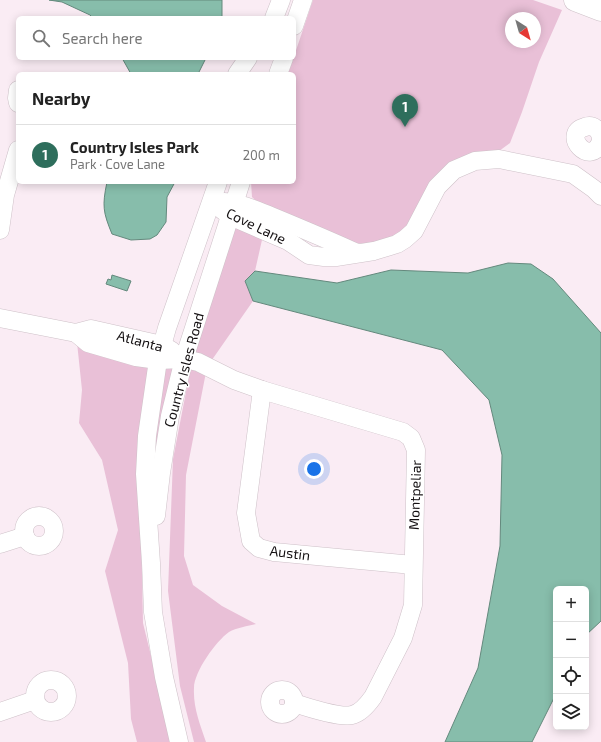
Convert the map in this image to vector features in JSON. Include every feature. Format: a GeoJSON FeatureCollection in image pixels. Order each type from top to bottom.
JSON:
{"type":"FeatureCollection","features":[{"type":"Feature","properties":{"kind":"main road"},"geometry":{"type":"LineString","coordinates":[[576,0],[601,10]]}},
{"type":"Feature","properties":{"kind":"street"},"geometry":{"type":"LineString","coordinates":[[275,16],[281,0]]}},
{"type":"Feature","properties":{"kind":"street"},"geometry":{"type":"LineString","coordinates":[[296,20],[303,0]]}},
{"type":"Feature","properties":{"kind":"street"},"geometry":{"type":"LineString","coordinates":[[238,72],[247,60]]}},
{"type":"Feature","properties":{"kind":"street"},"geometry":{"type":"LineString","coordinates":[[279,72],[283,60]]}},
{"type":"Feature","properties":{"kind":"street"},"geometry":{"type":"LineString","coordinates":[[601,138],[599,132],[588,126],[578,131],[576,139],[578,146],[585,151],[593,151],[597,148],[601,141]]}},
{"type":"Feature","properties":{"kind":"street"},"geometry":{"type":"LineString","coordinates":[[573,174],[585,151]]}},
{"type":"Feature","properties":{"kind":"street"},"geometry":{"type":"LineString","coordinates":[[0,230],[5,195],[16,157]]}},
{"type":"Feature","properties":{"kind":"street","name":"Cove Lane"},"geometry":{"type":"LineString","coordinates":[[212,202],[232,209],[288,241],[309,255],[317,257],[330,257],[380,249],[397,244],[405,239],[414,231],[437,187],[454,170],[475,161],[499,159],[573,174],[601,196]]}},
{"type":"Feature","properties":{"kind":"street","name":"Country Isles Road"},"geometry":{"type":"LineString","coordinates":[[179,742],[164,677],[153,612],[145,474],[147,436],[160,352],[217,184]]}},
{"type":"Feature","properties":{"kind":"street","name":"Country Isles Road"},"geometry":{"type":"LineString","coordinates":[[151,563],[161,473],[170,416],[184,359],[240,184]]}},
{"type":"Feature","properties":{"kind":"street","name":"Atlanta"},"geometry":{"type":"LineString","coordinates":[[0,318],[76,333],[88,343],[136,357],[160,352],[184,359]]}},
{"type":"Feature","properties":{"kind":"street","name":"Montpeliar"},"geometry":{"type":"LineString","coordinates":[[184,359],[198,362],[234,380],[262,390],[403,432],[411,438],[416,450],[413,605],[403,638],[377,689],[368,703],[358,712],[350,716],[294,703]]}},
{"type":"Feature","properties":{"kind":"street","name":"Austin"},"geometry":{"type":"LineString","coordinates":[[262,390],[246,513],[251,541],[259,548],[274,552],[413,565]]}},
{"type":"Feature","properties":{"kind":"street"},"geometry":{"type":"LineString","coordinates":[[0,544],[25,536]]}},
{"type":"Feature","properties":{"kind":"street"},"geometry":{"type":"LineString","coordinates":[[0,712],[35,700]]}},
{"type":"Feature","properties":{"kind":"shaded area"},"geometry":{"type":"Polygon","coordinates":[[[49,0],[222,0],[222,16],[91,16],[62,2],[49,0]]]}},
{"type":"Feature","properties":{"kind":"shaded area"},"geometry":{"type":"Polygon","coordinates":[[[313,0],[533,0],[562,10],[539,62],[510,143],[491,157],[473,156],[407,229],[390,242],[370,245],[344,241],[260,205],[252,197],[251,184],[296,184],[296,72],[289,72],[293,60],[296,60],[296,50],[313,0]]]}},
{"type":"Feature","properties":{"kind":"shaded area"},"geometry":{"type":"Polygon","coordinates":[[[123,60],[205,60],[199,72],[130,72],[123,60]]]}},
{"type":"Feature","properties":{"kind":"shaded area"},"geometry":{"type":"Polygon","coordinates":[[[107,184],[174,184],[167,197],[166,222],[157,235],[150,239],[131,240],[112,234],[104,209],[104,197],[107,184]]]}},
{"type":"Feature","properties":{"kind":"shaded area"},"geometry":{"type":"Polygon","coordinates":[[[239,224],[264,231],[255,271],[245,281],[253,301],[207,367],[186,475],[184,556],[193,585],[222,606],[256,624],[229,632],[212,649],[202,666],[195,681],[194,695],[197,715],[206,742],[194,742],[180,686],[168,591],[173,459],[192,361],[228,236],[239,224]]]}},
{"type":"Feature","properties":{"kind":"shaded area"},"geometry":{"type":"Polygon","coordinates":[[[508,263],[531,264],[553,279],[601,333],[601,621],[589,632],[589,586],[553,586],[553,700],[532,742],[445,742],[478,668],[500,546],[502,455],[489,400],[442,350],[253,301],[245,281],[255,271],[337,283],[391,270],[468,273],[508,263]]]}},
{"type":"Feature","properties":{"kind":"shaded area"},"geometry":{"type":"Polygon","coordinates":[[[112,275],[131,281],[127,291],[106,284],[108,279],[111,280],[112,275]]]}},
{"type":"Feature","properties":{"kind":"shaded area"},"geometry":{"type":"Polygon","coordinates":[[[76,333],[184,359],[141,525],[143,623],[172,742],[137,742],[131,719],[128,663],[105,571],[118,530],[102,460],[79,423],[82,390],[76,333]]]}},
{"type":"Feature","properties":{"kind":"place","name":"Country Isles Park"},"geometry":{"type":"Point","coordinates":[405,127]}}]}
